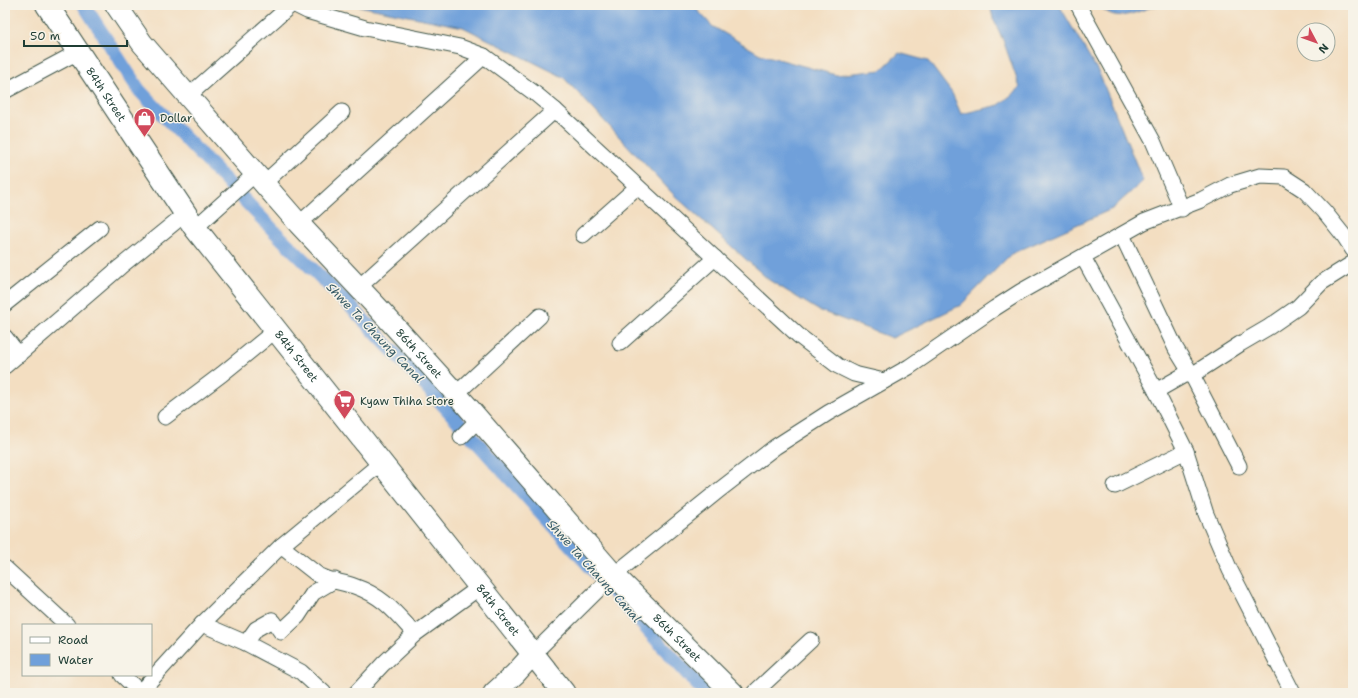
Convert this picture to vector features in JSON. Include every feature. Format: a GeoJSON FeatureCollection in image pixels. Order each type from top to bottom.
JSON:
{"type":"FeatureCollection","features":[{"type":"Feature","properties":{"kind":"main road","name":"84th Street"},"geometry":{"type":"LineString","coordinates":[[47,5],[190,221],[480,588],[534,653],[564,693]]}},
{"type":"Feature","properties":{"kind":"main road","name":"86th Street"},"geometry":{"type":"LineString","coordinates":[[116,5],[142,43],[188,97],[249,184],[299,224],[359,287],[456,394],[468,430],[612,577],[733,693]]}},
{"type":"Feature","properties":{"kind":"main road"},"geometry":{"type":"LineString","coordinates":[[494,693],[515,674],[534,653]]}},
{"type":"Feature","properties":{"kind":"street"},"geometry":{"type":"LineString","coordinates":[[188,97],[291,5]]}},
{"type":"Feature","properties":{"kind":"street"},"geometry":{"type":"LineString","coordinates":[[295,5],[307,11],[365,28],[460,47],[484,56],[555,110],[799,336],[838,366],[854,374],[884,381]]}},
{"type":"Feature","properties":{"kind":"street"},"geometry":{"type":"LineString","coordinates":[[1078,5],[1153,141],[1182,209]]}},
{"type":"Feature","properties":{"kind":"street"},"geometry":{"type":"LineString","coordinates":[[5,91],[78,52]]}},
{"type":"Feature","properties":{"kind":"street"},"geometry":{"type":"LineString","coordinates":[[299,224],[484,56]]}},
{"type":"Feature","properties":{"kind":"street"},"geometry":{"type":"LineString","coordinates":[[359,287],[555,110]]}},
{"type":"Feature","properties":{"kind":"street"},"geometry":{"type":"LineString","coordinates":[[5,366],[120,266],[249,184],[342,112]]}},
{"type":"Feature","properties":{"kind":"street"},"geometry":{"type":"LineString","coordinates":[[534,653],[612,577],[775,447],[828,413],[909,367],[1014,296],[1144,222],[1182,209],[1230,185],[1260,176],[1284,177],[1304,190],[1324,211],[1353,250]]}},
{"type":"Feature","properties":{"kind":"street"},"geometry":{"type":"LineString","coordinates":[[583,235],[637,187]]}},
{"type":"Feature","properties":{"kind":"street"},"geometry":{"type":"LineString","coordinates":[[5,304],[100,228]]}},
{"type":"Feature","properties":{"kind":"street"},"geometry":{"type":"LineString","coordinates":[[1122,235],[1176,349],[1192,375],[1239,466]]}},
{"type":"Feature","properties":{"kind":"street"},"geometry":{"type":"LineString","coordinates":[[1083,257],[1156,391],[1186,451],[1206,514],[1230,570],[1287,689]]}},
{"type":"Feature","properties":{"kind":"street"},"geometry":{"type":"LineString","coordinates":[[620,343],[715,258]]}},
{"type":"Feature","properties":{"kind":"street"},"geometry":{"type":"LineString","coordinates":[[1156,391],[1184,375],[1192,375],[1269,327],[1298,307],[1321,283],[1353,262]]}},
{"type":"Feature","properties":{"kind":"street"},"geometry":{"type":"LineString","coordinates":[[456,394],[540,316]]}},
{"type":"Feature","properties":{"kind":"street"},"geometry":{"type":"LineString","coordinates":[[165,417],[222,374],[276,330]]}},
{"type":"Feature","properties":{"kind":"street"},"geometry":{"type":"LineString","coordinates":[[5,337],[19,355]]}},
{"type":"Feature","properties":{"kind":"street"},"geometry":{"type":"LineString","coordinates":[[1115,486],[1186,451]]}},
{"type":"Feature","properties":{"kind":"street"},"geometry":{"type":"LineString","coordinates":[[123,676],[141,692],[202,624],[281,546],[381,463]]}},
{"type":"Feature","properties":{"kind":"street"},"geometry":{"type":"LineString","coordinates":[[281,546],[318,575],[354,586],[377,596],[390,607],[414,634]]}},
{"type":"Feature","properties":{"kind":"street"},"geometry":{"type":"LineString","coordinates":[[5,568],[66,624]]}},
{"type":"Feature","properties":{"kind":"street"},"geometry":{"type":"LineString","coordinates":[[246,642],[256,629],[272,620],[281,632],[298,616],[313,593],[334,580]]}},
{"type":"Feature","properties":{"kind":"street"},"geometry":{"type":"LineString","coordinates":[[356,693],[414,634],[480,588]]}},
{"type":"Feature","properties":{"kind":"street"},"geometry":{"type":"LineString","coordinates":[[202,624],[246,642],[300,672],[324,693]]}},
{"type":"Feature","properties":{"kind":"street"},"geometry":{"type":"LineString","coordinates":[[754,693],[811,640]]}},
{"type":"Feature","properties":{"kind":"water"},"geometry":{"type":"Polygon","coordinates":[[[354,5],[693,5],[712,26],[760,54],[836,75],[881,70],[899,53],[928,61],[952,93],[961,114],[999,105],[1020,88],[1003,40],[993,18],[990,5],[1059,5],[1099,73],[1143,181],[1112,209],[1011,254],[961,305],[892,338],[818,310],[769,280],[674,195],[563,77],[463,27],[354,5]]]}},
{"type":"Feature","properties":{"kind":"water"},"geometry":{"type":"Polygon","coordinates":[[[1099,5],[1159,5],[1128,15],[1120,16],[1113,15],[1099,5]]]}},
{"type":"Feature","properties":{"kind":"waterway","name":"Shwe Ta Chaung Canal"},"geometry":{"type":"LineString","coordinates":[[84,5],[139,90],[274,231],[355,311],[425,385],[705,693]]}},
{"type":"Feature","properties":{"kind":"place","name":"Dollar"},"geometry":{"type":"Point","coordinates":[145,138]}},
{"type":"Feature","properties":{"kind":"place","name":"Kyaw Thiha Store"},"geometry":{"type":"Point","coordinates":[345,420]}}]}
